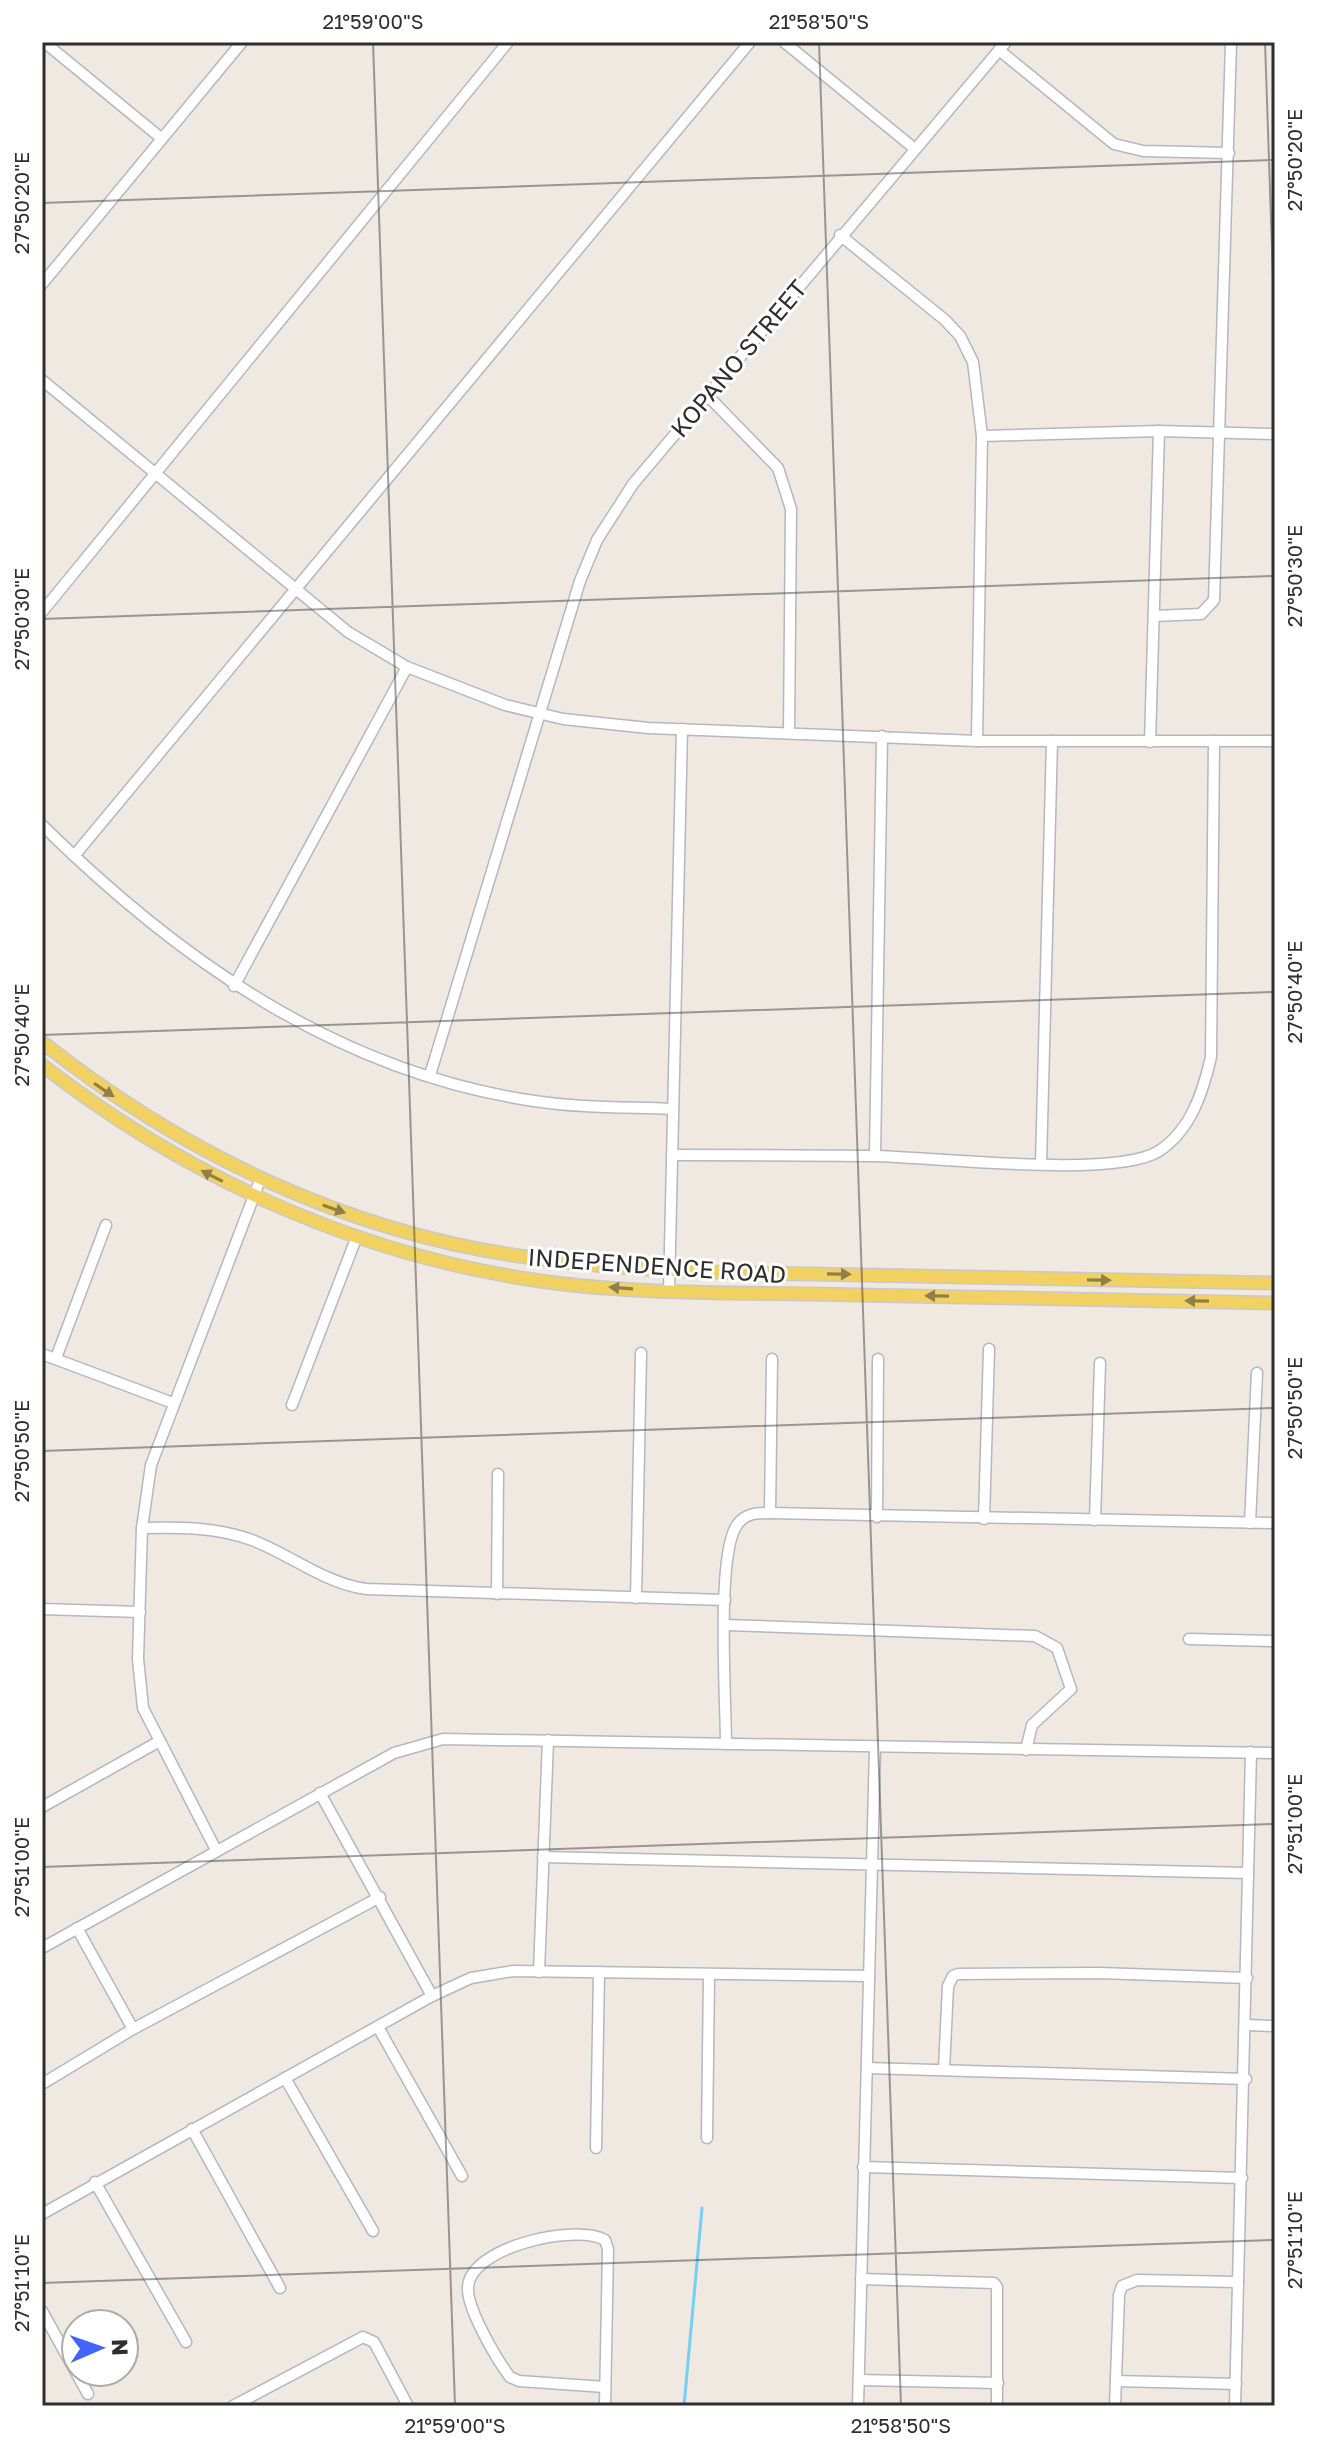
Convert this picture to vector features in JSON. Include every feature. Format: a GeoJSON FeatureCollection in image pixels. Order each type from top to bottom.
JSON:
{"type":"FeatureCollection","features":[{"type":"Feature","properties":{"kind":"main road","name":"INDEPENDENCE ROAD"},"geometry":{"type":"LineString","coordinates":[[42,1042],[99,1087],[154,1122],[260,1180],[330,1208],[477,1249],[532,1258],[669,1270],[1275,1283]]}},
{"type":"Feature","properties":{"kind":"main road","name":"INDEPENDENCE ROAD"},"geometry":{"type":"LineString","coordinates":[[42,1065],[142,1137],[253,1197],[357,1236],[475,1270],[530,1280],[669,1291],[1275,1303]]}},
{"type":"Feature","properties":{"kind":"street"},"geometry":{"type":"LineString","coordinates":[[44,42],[161,138]]}},
{"type":"Feature","properties":{"kind":"street"},"geometry":{"type":"LineString","coordinates":[[42,284],[242,42]]}},
{"type":"Feature","properties":{"kind":"street"},"geometry":{"type":"LineString","coordinates":[[42,612],[152,473],[508,42]]}},
{"type":"Feature","properties":{"kind":"street"},"geometry":{"type":"LineString","coordinates":[[74,856],[750,42]]}},
{"type":"Feature","properties":{"kind":"street"},"geometry":{"type":"LineString","coordinates":[[784,42],[915,149]]}},
{"type":"Feature","properties":{"kind":"street"},"geometry":{"type":"LineString","coordinates":[[1154,616],[1201,614],[1213,604],[1221,433],[1231,42]]}},
{"type":"Feature","properties":{"kind":"street"},"geometry":{"type":"LineString","coordinates":[[1002,46],[1114,144],[1143,151],[1229,153]]}},
{"type":"Feature","properties":{"kind":"street","name":"KOPANO STREET"},"geometry":{"type":"LineString","coordinates":[[430,1075],[580,581],[597,540],[633,484],[1002,46]]}},
{"type":"Feature","properties":{"kind":"street"},"geometry":{"type":"LineString","coordinates":[[840,235],[960,336],[973,362],[982,436],[977,741]]}},
{"type":"Feature","properties":{"kind":"street"},"geometry":{"type":"LineString","coordinates":[[42,380],[293,590],[359,639],[407,667],[465,691],[540,714],[603,724],[682,729],[977,741],[1275,741]]}},
{"type":"Feature","properties":{"kind":"street"},"geometry":{"type":"LineString","coordinates":[[707,395],[778,468],[791,509],[789,733]]}},
{"type":"Feature","properties":{"kind":"street"},"geometry":{"type":"LineString","coordinates":[[982,436],[1159,431],[1275,434]]}},
{"type":"Feature","properties":{"kind":"street"},"geometry":{"type":"LineString","coordinates":[[1150,742],[1159,431]]}},
{"type":"Feature","properties":{"kind":"street"},"geometry":{"type":"LineString","coordinates":[[234,986],[407,667]]}},
{"type":"Feature","properties":{"kind":"street"},"geometry":{"type":"LineString","coordinates":[[669,1291],[682,729]]}},
{"type":"Feature","properties":{"kind":"street"},"geometry":{"type":"LineString","coordinates":[[875,1156],[882,736]]}},
{"type":"Feature","properties":{"kind":"street"},"geometry":{"type":"LineString","coordinates":[[1041,1164],[1052,741]]}},
{"type":"Feature","properties":{"kind":"street"},"geometry":{"type":"LineString","coordinates":[[672,1155],[875,1156],[1089,1164],[1134,1160],[1151,1155],[1170,1142],[1187,1122],[1202,1091],[1211,1057],[1214,741]]}},
{"type":"Feature","properties":{"kind":"street"},"geometry":{"type":"LineString","coordinates":[[42,825],[130,907],[234,986],[266,1006],[363,1052],[458,1086],[537,1102],[673,1109]]}},
{"type":"Feature","properties":{"kind":"street"},"geometry":{"type":"LineString","coordinates":[[216,1850],[158,1742],[139,1690],[142,1528],[151,1465],[260,1180]]}},
{"type":"Feature","properties":{"kind":"street"},"geometry":{"type":"LineString","coordinates":[[56,1358],[106,1225]]}},
{"type":"Feature","properties":{"kind":"street"},"geometry":{"type":"LineString","coordinates":[[292,1405],[357,1236]]}},
{"type":"Feature","properties":{"kind":"street"},"geometry":{"type":"LineString","coordinates":[[984,1519],[989,1349]]}},
{"type":"Feature","properties":{"kind":"street"},"geometry":{"type":"LineString","coordinates":[[636,1598],[641,1353]]}},
{"type":"Feature","properties":{"kind":"street"},"geometry":{"type":"LineString","coordinates":[[42,1354],[173,1403]]}},
{"type":"Feature","properties":{"kind":"street"},"geometry":{"type":"LineString","coordinates":[[770,1513],[772,1359]]}},
{"type":"Feature","properties":{"kind":"street"},"geometry":{"type":"LineString","coordinates":[[877,1517],[878,1359]]}},
{"type":"Feature","properties":{"kind":"street"},"geometry":{"type":"LineString","coordinates":[[1095,1520],[1100,1363]]}},
{"type":"Feature","properties":{"kind":"street"},"geometry":{"type":"LineString","coordinates":[[1250,1523],[1257,1373]]}},
{"type":"Feature","properties":{"kind":"street"},"geometry":{"type":"LineString","coordinates":[[497,1594],[498,1474]]}},
{"type":"Feature","properties":{"kind":"street"},"geometry":{"type":"LineString","coordinates":[[726,1744],[725,1600],[733,1533],[747,1516],[770,1513],[1275,1523]]}},
{"type":"Feature","properties":{"kind":"street"},"geometry":{"type":"LineString","coordinates":[[142,1528],[175,1527],[230,1533],[358,1588],[725,1600]]}},
{"type":"Feature","properties":{"kind":"street"},"geometry":{"type":"LineString","coordinates":[[42,1609],[140,1612]]}},
{"type":"Feature","properties":{"kind":"street"},"geometry":{"type":"LineString","coordinates":[[726,1625],[1035,1636],[1057,1648],[1071,1689],[1032,1725],[1026,1750]]}},
{"type":"Feature","properties":{"kind":"street"},"geometry":{"type":"LineString","coordinates":[[1189,1639],[1275,1641]]}},
{"type":"Feature","properties":{"kind":"street"},"geometry":{"type":"LineString","coordinates":[[42,1948],[320,1793],[394,1753],[419,1744],[464,1738],[1275,1753]]}},
{"type":"Feature","properties":{"kind":"street"},"geometry":{"type":"LineString","coordinates":[[539,1972],[548,1740]]}},
{"type":"Feature","properties":{"kind":"street"},"geometry":{"type":"LineString","coordinates":[[42,1807],[158,1742]]}},
{"type":"Feature","properties":{"kind":"street"},"geometry":{"type":"LineString","coordinates":[[858,2406],[875,1748]]}},
{"type":"Feature","properties":{"kind":"street"},"geometry":{"type":"LineString","coordinates":[[1235,2406],[1246,2079],[1251,1752]]}},
{"type":"Feature","properties":{"kind":"street"},"geometry":{"type":"LineString","coordinates":[[320,1793],[432,1996]]}},
{"type":"Feature","properties":{"kind":"street"},"geometry":{"type":"LineString","coordinates":[[543,1857],[1248,1873]]}},
{"type":"Feature","properties":{"kind":"street"},"geometry":{"type":"LineString","coordinates":[[42,2084],[133,2029],[380,1897]]}},
{"type":"Feature","properties":{"kind":"street"},"geometry":{"type":"LineString","coordinates":[[77,1928],[133,2029]]}},
{"type":"Feature","properties":{"kind":"street"},"geometry":{"type":"LineString","coordinates":[[42,2214],[432,1996],[471,1978],[493,1972],[869,1976]]}},
{"type":"Feature","properties":{"kind":"street"},"geometry":{"type":"LineString","coordinates":[[596,2148],[599,1972]]}},
{"type":"Feature","properties":{"kind":"street"},"geometry":{"type":"LineString","coordinates":[[944,2069],[948,1986],[953,1976],[1099,1973],[1247,1978]]}},
{"type":"Feature","properties":{"kind":"street"},"geometry":{"type":"LineString","coordinates":[[707,2138],[709,1975]]}},
{"type":"Feature","properties":{"kind":"street"},"geometry":{"type":"LineString","coordinates":[[1246,2025],[1275,2026]]}},
{"type":"Feature","properties":{"kind":"street"},"geometry":{"type":"LineString","coordinates":[[378,2027],[462,2176]]}},
{"type":"Feature","properties":{"kind":"street"},"geometry":{"type":"LineString","coordinates":[[867,2068],[1246,2079]]}},
{"type":"Feature","properties":{"kind":"street"},"geometry":{"type":"LineString","coordinates":[[285,2078],[373,2231]]}},
{"type":"Feature","properties":{"kind":"street"},"geometry":{"type":"LineString","coordinates":[[192,2129],[280,2288]]}},
{"type":"Feature","properties":{"kind":"street"},"geometry":{"type":"LineString","coordinates":[[863,2167],[1242,2178]]}},
{"type":"Feature","properties":{"kind":"street"},"geometry":{"type":"LineString","coordinates":[[95,2182],[186,2342]]}},
{"type":"Feature","properties":{"kind":"street"},"geometry":{"type":"LineString","coordinates":[[605,2387],[519,2381],[510,2377],[470,2303],[468,2287],[471,2272],[498,2256],[549,2235],[597,2235],[605,2240],[608,2249],[605,2406]]}},
{"type":"Feature","properties":{"kind":"street"},"geometry":{"type":"LineString","coordinates":[[861,2279],[994,2283],[997,2287],[997,2406]]}},
{"type":"Feature","properties":{"kind":"street"},"geometry":{"type":"LineString","coordinates":[[1115,2406],[1119,2295],[1127,2281],[1238,2282]]}},
{"type":"Feature","properties":{"kind":"street"},"geometry":{"type":"LineString","coordinates":[[42,2311],[88,2394]]}},
{"type":"Feature","properties":{"kind":"street"},"geometry":{"type":"LineString","coordinates":[[233,2406],[363,2337],[374,2342],[408,2406]]}},
{"type":"Feature","properties":{"kind":"street"},"geometry":{"type":"LineString","coordinates":[[859,2380],[998,2383]]}},
{"type":"Feature","properties":{"kind":"street"},"geometry":{"type":"LineString","coordinates":[[1116,2381],[1236,2384]]}},
{"type":"Feature","properties":{"kind":"waterway"},"geometry":{"type":"LineString","coordinates":[[684,2406],[702,2208]]}}]}
